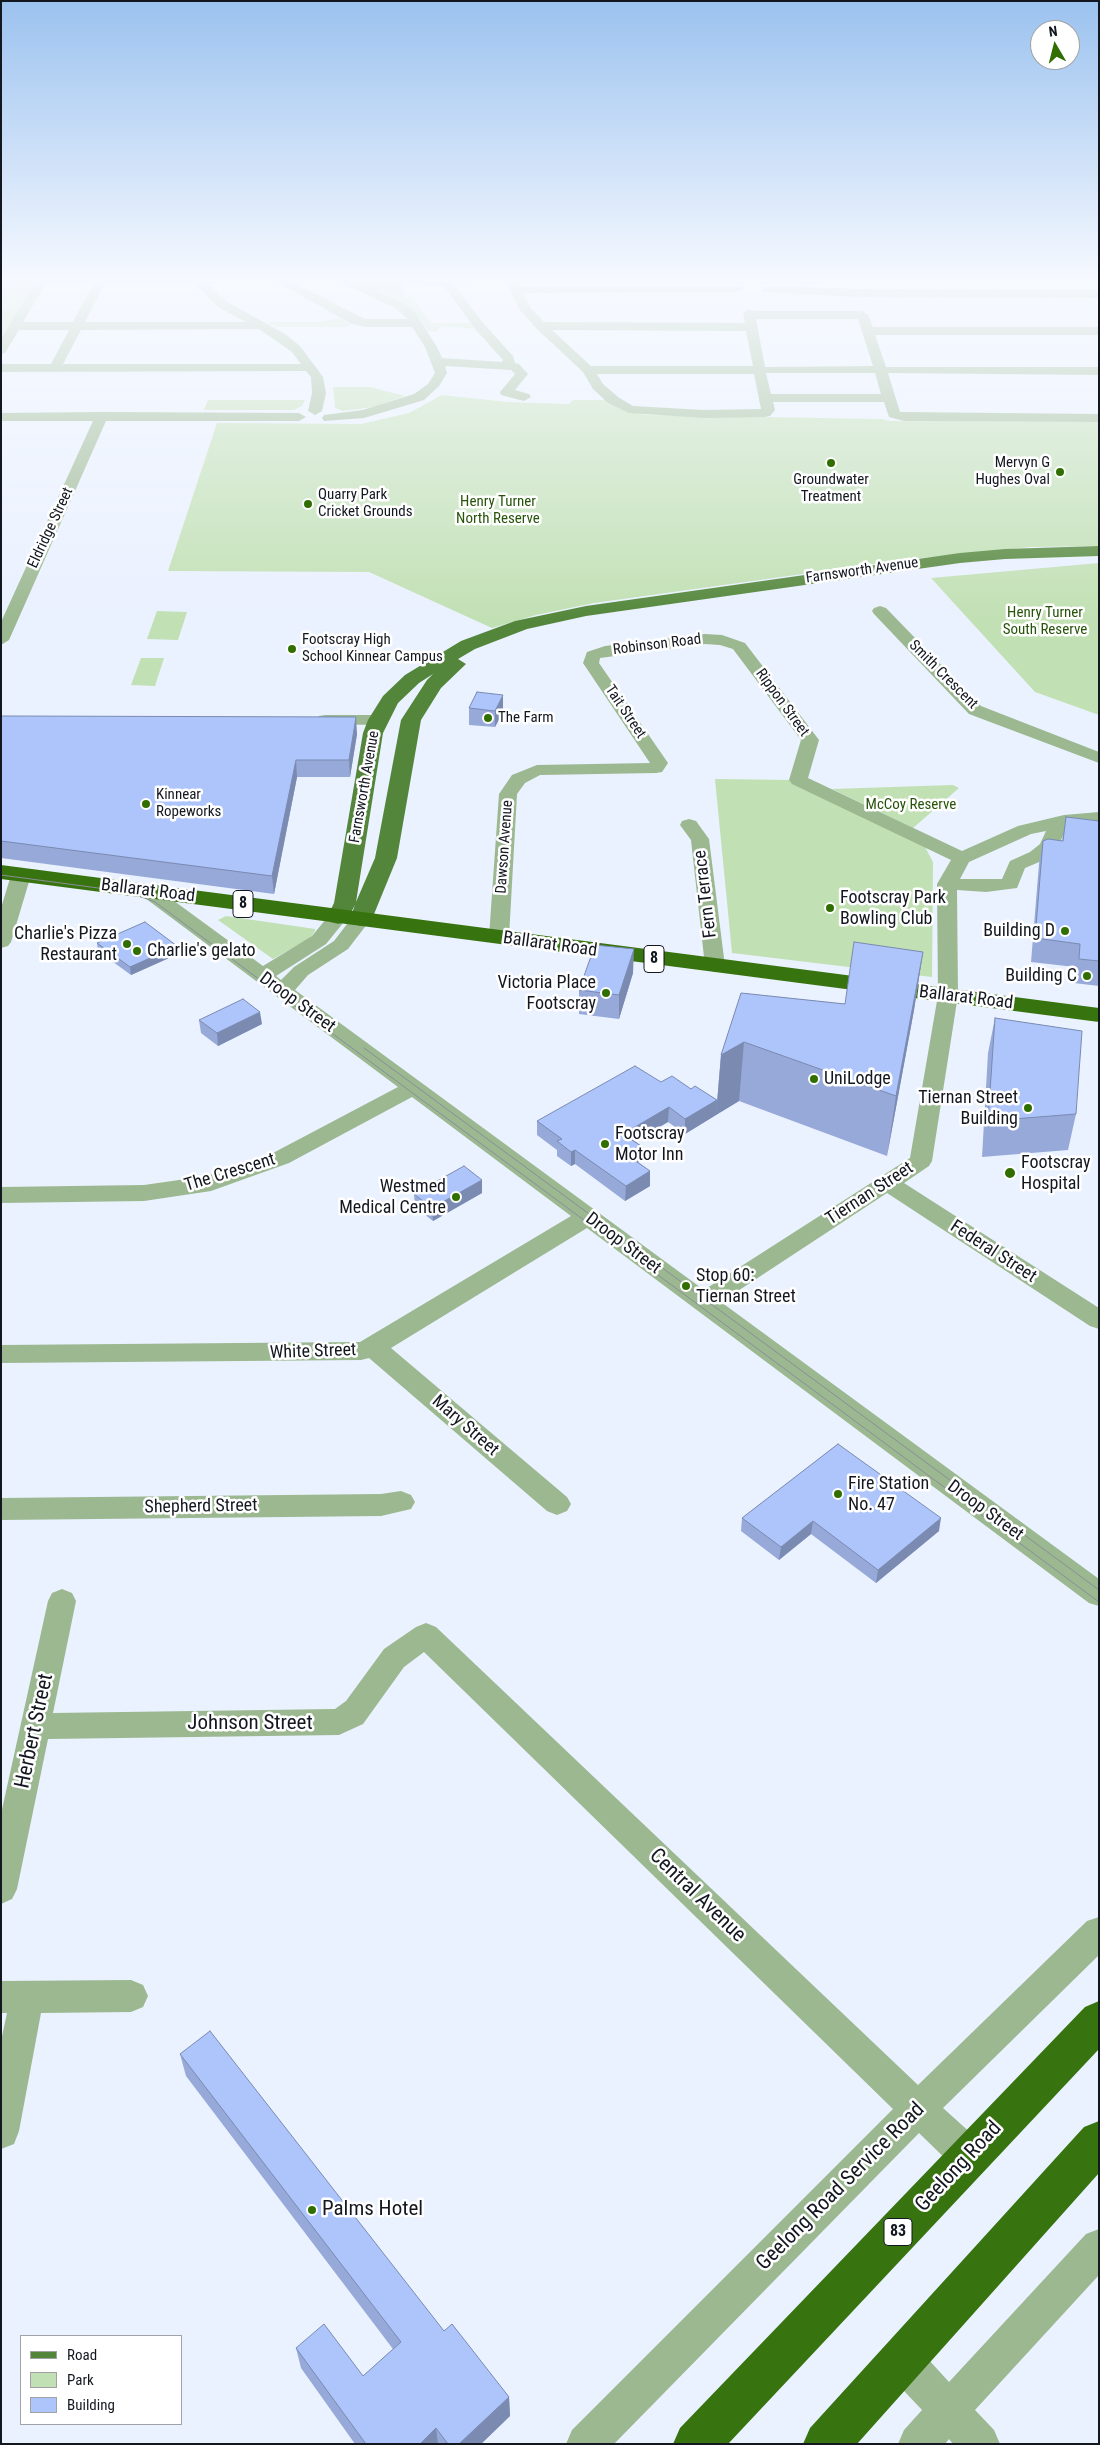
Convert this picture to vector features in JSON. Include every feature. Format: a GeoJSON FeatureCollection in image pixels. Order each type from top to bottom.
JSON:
{"type":"FeatureCollection","features":[{"type":"Feature","properties":{"kind":"highway","name":"Ballarat Road"},"geometry":{"type":"LineString","coordinates":[[11,874],[1099,1015]]}},
{"type":"Feature","properties":{"kind":"highway","name":"Geelong Road"},"geometry":{"type":"LineString","coordinates":[[696,2444],[1099,2020]]}},
{"type":"Feature","properties":{"kind":"highway"},"geometry":{"type":"LineString","coordinates":[[826,2444],[1099,2142]]}},
{"type":"Feature","properties":{"kind":"main road","name":"Farnsworth Avenue"},"geometry":{"type":"LineString","coordinates":[[338,916],[345,903],[373,733],[378,720],[390,700],[412,679],[468,644],[532,622],[573,613],[626,605],[960,558],[1005,554],[1099,551]]}},
{"type":"Feature","properties":{"kind":"main road","name":"Farnsworth Avenue"},"geometry":{"type":"LineString","coordinates":[[361,920],[384,864],[411,720],[424,696],[442,676],[484,647],[545,624],[626,605]]}},
{"type":"Feature","properties":{"kind":"main road"},"geometry":{"type":"LineString","coordinates":[[378,720],[411,720]]}},
{"type":"Feature","properties":{"kind":"main road"},"geometry":{"type":"LineString","coordinates":[[364,784],[400,784]]}},
{"type":"Feature","properties":{"kind":"main road"},"geometry":{"type":"LineString","coordinates":[[358,820],[393,821]]}},
{"type":"Feature","properties":{"kind":"street"},"geometry":{"type":"LineString","coordinates":[[315,411],[319,393]]}},
{"type":"Feature","properties":{"kind":"street"},"geometry":{"type":"LineString","coordinates":[[1,417],[299,417],[301,420],[309,422],[320,422],[329,418],[387,409],[419,397],[424,393]]}},
{"type":"Feature","properties":{"kind":"street"},"geometry":{"type":"LineString","coordinates":[[510,393],[524,397]]}},
{"type":"Feature","properties":{"kind":"street"},"geometry":{"type":"LineString","coordinates":[[606,393],[613,400],[629,409],[640,412],[704,414],[765,413],[768,410],[765,393]]}},
{"type":"Feature","properties":{"kind":"street"},"geometry":{"type":"LineString","coordinates":[[888,393],[894,414],[904,417],[1099,418]]}},
{"type":"Feature","properties":{"kind":"street"},"geometry":{"type":"LineString","coordinates":[[766,398],[889,398]]}},
{"type":"Feature","properties":{"kind":"street"},"geometry":{"type":"LineString","coordinates":[[299,417],[303,413],[315,411],[328,414],[329,418]]}},
{"type":"Feature","properties":{"kind":"street","name":"Eldridge Street"},"geometry":{"type":"LineString","coordinates":[[1,640],[102,416]]}},
{"type":"Feature","properties":{"kind":"street","name":"Smith Crescent"},"geometry":{"type":"LineString","coordinates":[[880,611],[975,710],[1099,758]]}},
{"type":"Feature","properties":{"kind":"street","name":"Robinson Road"},"geometry":{"type":"LineString","coordinates":[[593,655],[605,651],[705,639],[722,640]]}},
{"type":"Feature","properties":{"kind":"street","name":"Rippon Street"},"geometry":{"type":"LineString","coordinates":[[722,640],[739,646],[810,740],[798,780],[962,858]]}},
{"type":"Feature","properties":{"kind":"street","name":"Tait Street"},"geometry":{"type":"LineString","coordinates":[[593,655],[591,663],[660,763],[656,768]]}},
{"type":"Feature","properties":{"kind":"street"},"geometry":{"type":"LineString","coordinates":[[312,720],[378,720]]}},
{"type":"Feature","properties":{"kind":"street","name":"Dawson Avenue"},"geometry":{"type":"LineString","coordinates":[[499,937],[508,794],[518,779],[537,770],[656,768]]}},
{"type":"Feature","properties":{"kind":"street"},"geometry":{"type":"LineString","coordinates":[[1064,821],[1052,836],[1049,846],[1037,856],[1017,865],[1010,884],[986,886],[947,884],[962,858],[1025,830],[1064,821],[1099,818]]}},
{"type":"Feature","properties":{"kind":"street","name":"Fern Terrace"},"geometry":{"type":"LineString","coordinates":[[689,825],[700,839],[715,966]]}},
{"type":"Feature","properties":{"kind":"street"},"geometry":{"type":"LineString","coordinates":[[3,932],[11,874]]}},
{"type":"Feature","properties":{"kind":"street","name":"Tiernan Street"},"geometry":{"type":"LineString","coordinates":[[703,1302],[921,1162],[948,995],[947,884]]}},
{"type":"Feature","properties":{"kind":"street","name":"Droop Street"},"geometry":{"type":"LineString","coordinates":[[148,891],[1099,1595]]}},
{"type":"Feature","properties":{"kind":"street","name":"Farnsworth Avenue"},"geometry":{"type":"LineString","coordinates":[[261,976],[319,940],[338,916]]}},
{"type":"Feature","properties":{"kind":"street","name":"Farnsworth Avenue"},"geometry":{"type":"LineString","coordinates":[[282,991],[301,971],[341,945],[361,920]]}},
{"type":"Feature","properties":{"kind":"street","name":"The Crescent"},"geometry":{"type":"LineString","coordinates":[[1,1195],[144,1193],[211,1183],[281,1158],[412,1088]]}},
{"type":"Feature","properties":{"kind":"street","name":"Federal Street"},"geometry":{"type":"LineString","coordinates":[[888,1184],[1099,1320]]}},
{"type":"Feature","properties":{"kind":"street","name":"White Street"},"geometry":{"type":"LineString","coordinates":[[1,1354],[350,1353],[373,1347],[587,1217]]}},
{"type":"Feature","properties":{"kind":"street","name":"Mary Street"},"geometry":{"type":"LineString","coordinates":[[373,1347],[556,1504]]}},
{"type":"Feature","properties":{"kind":"street","name":"Shepherd Street"},"geometry":{"type":"LineString","coordinates":[[1,1509],[381,1505],[401,1502]]}},
{"type":"Feature","properties":{"kind":"street","name":"Herbert Street"},"geometry":{"type":"LineString","coordinates":[[1,1889],[62,1601]]}},
{"type":"Feature","properties":{"kind":"street","name":"Johnson Street"},"geometry":{"type":"LineString","coordinates":[[36,1726],[339,1722],[357,1710],[394,1658],[426,1635]]}},
{"type":"Feature","properties":{"kind":"street","name":"Central Avenue"},"geometry":{"type":"LineString","coordinates":[[426,1635],[970,2157]]}},
{"type":"Feature","properties":{"kind":"street","name":"Geelong Road Service Road"},"geometry":{"type":"LineString","coordinates":[[586,2444],[918,2109],[1099,1932]]}},
{"type":"Feature","properties":{"kind":"street"},"geometry":{"type":"LineString","coordinates":[[1,2131],[14,1997],[131,1996]]}},
{"type":"Feature","properties":{"kind":"street"},"geometry":{"type":"LineString","coordinates":[[918,2444],[1099,2247]]}},
{"type":"Feature","properties":{"kind":"street"},"geometry":{"type":"LineString","coordinates":[[903,2361],[980,2444]]}},
{"type":"Feature","properties":{"kind":"green space"},"geometry":{"type":"Polygon","coordinates":[[[334,393],[394,393],[405,396],[374,407],[343,411],[335,408],[334,393]]]}},
{"type":"Feature","properties":{"kind":"green space","name":"Henry Turner North Reserve"},"geometry":{"type":"Polygon","coordinates":[[[442,395],[508,402],[569,404],[573,400],[606,400],[626,411],[647,415],[881,419],[891,421],[1099,422],[1099,546],[1031,547],[911,559],[594,603],[536,615],[492,628],[369,572],[168,571],[217,423],[361,424],[409,413],[442,395]]]}},
{"type":"Feature","properties":{"kind":"green space"},"geometry":{"type":"Polygon","coordinates":[[[208,400],[305,400],[302,406],[294,410],[204,410],[208,400]]]}},
{"type":"Feature","properties":{"kind":"green space","name":"Henry Turner South Reserve"},"geometry":{"type":"Polygon","coordinates":[[[1099,563],[1099,715],[1035,692],[931,578],[1099,563]]]}},
{"type":"Feature","properties":{"kind":"green space"},"geometry":{"type":"Polygon","coordinates":[[[157,611],[187,612],[178,640],[147,639],[157,611]]]}},
{"type":"Feature","properties":{"kind":"green space"},"geometry":{"type":"Polygon","coordinates":[[[141,658],[164,658],[155,686],[131,685],[141,658]]]}},
{"type":"Feature","properties":{"kind":"green space","name":"Footscray Park Bowling Club"},"geometry":{"type":"Polygon","coordinates":[[[715,779],[791,780],[924,845],[933,862],[932,977],[732,953],[715,779]]]}},
{"type":"Feature","properties":{"kind":"green space","name":"McCoy Reserve"},"geometry":{"type":"Polygon","coordinates":[[[953,785],[959,788],[913,828],[832,789],[953,785]]]}},
{"type":"Feature","properties":{"kind":"green space"},"geometry":{"type":"Polygon","coordinates":[[[226,916],[315,929],[315,931],[310,938],[273,959],[218,920],[226,916]]]}},
{"type":"Feature","properties":{"kind":"building"},"geometry":{"type":"Polygon","coordinates":[[[477,692],[503,695],[495,711],[469,708],[477,692]]]}},
{"type":"Feature","properties":{"kind":"building","name":"Kinnear Ropeworks"},"geometry":{"type":"Polygon","coordinates":[[[1,716],[356,717],[349,760],[296,760],[272,876],[1,841],[1,716]]]}},
{"type":"Feature","properties":{"kind":"building","name":"Building D"},"geometry":{"type":"Polygon","coordinates":[[[1066,817],[1099,821],[1099,961],[1079,959],[1080,944],[1035,938],[1043,841],[1048,839],[1063,841],[1066,817]]]}},
{"type":"Feature","properties":{"kind":"building"},"geometry":{"type":"Polygon","coordinates":[[[145,922],[177,946],[130,967],[97,943],[145,922]]]}},
{"type":"Feature","properties":{"kind":"building"},"geometry":{"type":"Polygon","coordinates":[[[854,942],[923,952],[896,1096],[744,1042],[721,1055],[741,993],[845,1004],[854,942]]]}},
{"type":"Feature","properties":{"kind":"building"},"geometry":{"type":"Polygon","coordinates":[[[595,945],[634,949],[619,995],[579,990],[595,945]]]}},
{"type":"Feature","properties":{"kind":"building"},"geometry":{"type":"Polygon","coordinates":[[[243,999],[260,1012],[217,1033],[199,1020],[243,999]]]}},
{"type":"Feature","properties":{"kind":"building"},"geometry":{"type":"Polygon","coordinates":[[[995,1018],[1082,1031],[1076,1114],[988,1121],[995,1018]]]}},
{"type":"Feature","properties":{"kind":"building"},"geometry":{"type":"Polygon","coordinates":[[[635,1066],[661,1082],[672,1076],[691,1089],[695,1086],[717,1100],[685,1119],[669,1107],[623,1134],[641,1146],[627,1155],[650,1171],[626,1186],[575,1150],[571,1152],[557,1141],[562,1139],[537,1121],[635,1066]]]}},
{"type":"Feature","properties":{"kind":"building"},"geometry":{"type":"Polygon","coordinates":[[[464,1166],[482,1180],[432,1208],[414,1194],[464,1166]]]}},
{"type":"Feature","properties":{"kind":"building","name":"Fire Station No. 47"},"geometry":{"type":"Polygon","coordinates":[[[838,1444],[941,1518],[878,1570],[813,1521],[781,1547],[742,1518],[838,1444]]]}},
{"type":"Feature","properties":{"kind":"building","name":"Palms Hotel"},"geometry":{"type":"Polygon","coordinates":[[[210,2031],[444,2331],[452,2324],[509,2397],[459,2444],[448,2444],[436,2428],[420,2444],[366,2444],[296,2348],[324,2324],[363,2376],[401,2342],[180,2054],[210,2031]]]}},
{"type":"Feature","properties":{"kind":"tram line"},"geometry":{"type":"LineString","coordinates":[[1,875],[128,892],[155,902],[1099,1602]]}},
{"type":"Feature","properties":{"kind":"tram line"},"geometry":{"type":"LineString","coordinates":[[364,1048],[1099,1590]]}},
{"type":"Feature","properties":{"kind":"place","name":"Groundwater Treatment"},"geometry":{"type":"Point","coordinates":[831,463]}},
{"type":"Feature","properties":{"kind":"place","name":"Mervyn G Hughes Oval"},"geometry":{"type":"Point","coordinates":[1060,472]}},
{"type":"Feature","properties":{"kind":"place","name":"Quarry Park Cricket Grounds"},"geometry":{"type":"Point","coordinates":[308,504]}},
{"type":"Feature","properties":{"kind":"place","name":"Footscray High School Kinnear Campus"},"geometry":{"type":"Point","coordinates":[292,649]}},
{"type":"Feature","properties":{"kind":"place","name":"The Farm"},"geometry":{"type":"Point","coordinates":[488,718]}},
{"type":"Feature","properties":{"kind":"place","name":"Kinnear Ropeworks"},"geometry":{"type":"Point","coordinates":[146,804]}},
{"type":"Feature","properties":{"kind":"place","name":"Footscray Park Bowling Club"},"geometry":{"type":"Point","coordinates":[830,908]}},
{"type":"Feature","properties":{"kind":"place","name":"Building D"},"geometry":{"type":"Point","coordinates":[1065,931]}},
{"type":"Feature","properties":{"kind":"place","name":"Charlie's Pizza Restaurant"},"geometry":{"type":"Point","coordinates":[127,944]}},
{"type":"Feature","properties":{"kind":"place","name":"Charlie's gelato"},"geometry":{"type":"Point","coordinates":[137,951]}},
{"type":"Feature","properties":{"kind":"place","name":"Building C"},"geometry":{"type":"Point","coordinates":[1087,976]}},
{"type":"Feature","properties":{"kind":"place","name":"Victoria Place Footscray"},"geometry":{"type":"Point","coordinates":[606,993]}},
{"type":"Feature","properties":{"kind":"place","name":"UniLodge"},"geometry":{"type":"Point","coordinates":[814,1079]}},
{"type":"Feature","properties":{"kind":"place","name":"Tiernan Street Building"},"geometry":{"type":"Point","coordinates":[1028,1108]}},
{"type":"Feature","properties":{"kind":"place","name":"Footscray Motor Inn"},"geometry":{"type":"Point","coordinates":[605,1144]}},
{"type":"Feature","properties":{"kind":"place","name":"Footscray Hospital"},"geometry":{"type":"Point","coordinates":[1010,1173]}},
{"type":"Feature","properties":{"kind":"place","name":"Westmed Medical Centre"},"geometry":{"type":"Point","coordinates":[456,1197]}},
{"type":"Feature","properties":{"kind":"place","name":"Stop 60: Tiernan Street"},"geometry":{"type":"Point","coordinates":[686,1286]}},
{"type":"Feature","properties":{"kind":"place","name":"Fire Station No. 47"},"geometry":{"type":"Point","coordinates":[838,1494]}},
{"type":"Feature","properties":{"kind":"place","name":"Palms Hotel"},"geometry":{"type":"Point","coordinates":[312,2210]}}]}
